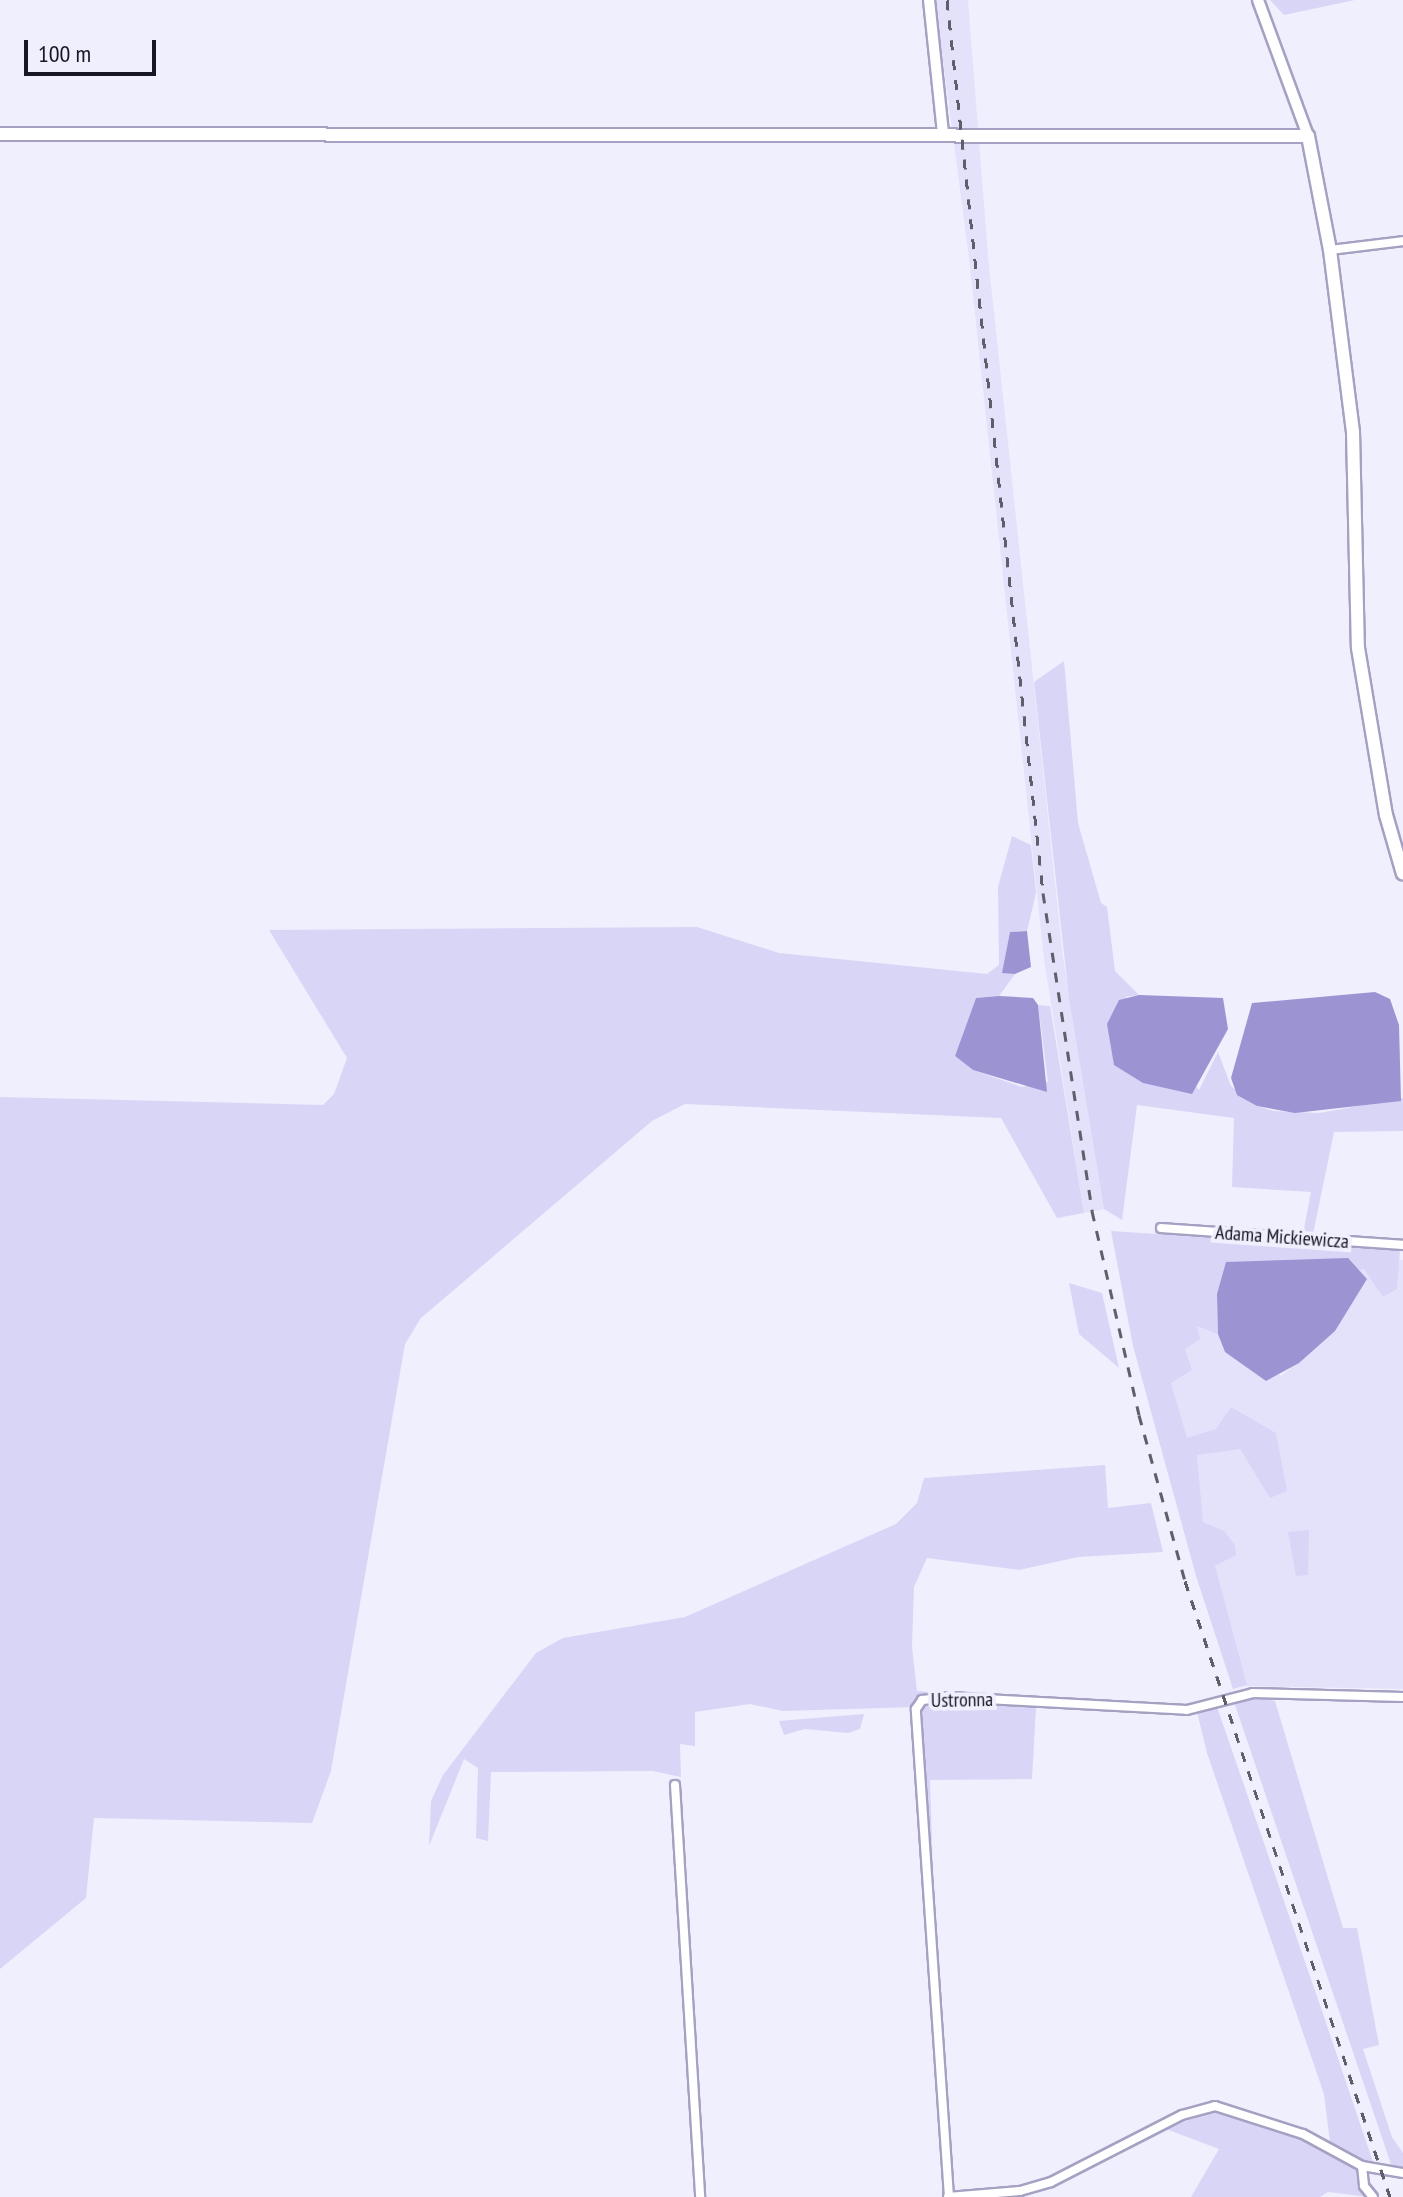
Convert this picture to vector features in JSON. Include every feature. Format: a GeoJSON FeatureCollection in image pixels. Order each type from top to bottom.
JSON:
{"type":"FeatureCollection","features":[{"type":"Feature","properties":{"kind":"main road"},"geometry":{"type":"LineString","coordinates":[[0,134],[1308,136],[1330,250],[1353,432],[1358,648],[1386,815],[1403,874]]}},
{"type":"Feature","properties":{"kind":"street"},"geometry":{"type":"LineString","coordinates":[[929,0],[943,134]]}},
{"type":"Feature","properties":{"kind":"street"},"geometry":{"type":"LineString","coordinates":[[1258,0],[1308,136]]}},
{"type":"Feature","properties":{"kind":"street"},"geometry":{"type":"LineString","coordinates":[[1330,250],[1403,241]]}},
{"type":"Feature","properties":{"kind":"street","name":"Adama Mickiewicza"},"geometry":{"type":"LineString","coordinates":[[1161,1228],[1403,1245]]}},
{"type":"Feature","properties":{"kind":"street","name":"Ustronna"},"geometry":{"type":"LineString","coordinates":[[1403,1697],[1253,1693],[1187,1710],[949,1697],[922,1700],[916,1709],[949,2197],[1020,2191],[1051,2182],[1182,2115],[1215,2106],[1303,2134],[1362,2166],[1403,2173]]}},
{"type":"Feature","properties":{"kind":"street"},"geometry":{"type":"LineString","coordinates":[[675,1785],[700,2197]]}},
{"type":"Feature","properties":{"kind":"street"},"geometry":{"type":"LineString","coordinates":[[1362,2166],[1364,2186],[1373,2197]]}},
{"type":"Feature","properties":{"kind":"shaded area"},"geometry":{"type":"Polygon","coordinates":[[[935,0],[968,0],[988,256],[1063,957],[1104,1209],[1084,1213],[1044,959],[969,258],[935,0]]]}},
{"type":"Feature","properties":{"kind":"shaded area"},"geometry":{"type":"Polygon","coordinates":[[[1270,0],[1355,0],[1284,15],[1270,0]]]}},
{"type":"Feature","properties":{"kind":"shaded area"},"geometry":{"type":"Polygon","coordinates":[[[1064,661],[1078,823],[1101,903],[1107,907],[1115,971],[1139,995],[1125,997],[1199,1090],[1218,1052],[1231,1086],[1257,1106],[1274,1111],[1319,1113],[1403,1098],[1403,1131],[1334,1132],[1313,1234],[1303,1234],[1311,1192],[1232,1187],[1234,1118],[1137,1105],[1122,1220],[1104,1209],[1069,998],[1034,682],[1064,661]]]}},
{"type":"Feature","properties":{"kind":"shaded area"},"geometry":{"type":"Polygon","coordinates":[[[1012,836],[1031,845],[1036,893],[1027,931],[1010,932],[1003,972],[1015,974],[999,996],[976,998],[955,1056],[973,1070],[1022,1087],[1048,1082],[1038,1005],[1050,1006],[1084,1213],[1057,1218],[1001,1118],[685,1104],[652,1121],[421,1318],[405,1344],[331,1771],[312,1823],[94,1818],[86,1898],[0,1969],[0,1097],[323,1105],[334,1094],[347,1058],[269,930],[697,927],[779,953],[987,974],[999,965],[998,887],[1012,836]]]}},
{"type":"Feature","properties":{"kind":"shaded area"},"geometry":{"type":"Polygon","coordinates":[[[1027,931],[1031,967],[1015,974],[1002,973],[1010,932],[1027,931]]]}},
{"type":"Feature","properties":{"kind":"shaded area"},"geometry":{"type":"Polygon","coordinates":[[[1375,992],[1390,999],[1399,1025],[1401,1101],[1295,1113],[1257,1106],[1237,1095],[1231,1078],[1252,1003],[1375,992]]]}},
{"type":"Feature","properties":{"kind":"shaded area"},"geometry":{"type":"Polygon","coordinates":[[[1139,995],[1223,998],[1228,1029],[1192,1094],[1143,1083],[1114,1065],[1107,1024],[1119,1000],[1139,995]]]}},
{"type":"Feature","properties":{"kind":"shaded area"},"geometry":{"type":"Polygon","coordinates":[[[976,998],[1033,998],[1038,1005],[1047,1092],[973,1070],[955,1056],[976,998]]]}},
{"type":"Feature","properties":{"kind":"shaded area"},"geometry":{"type":"Polygon","coordinates":[[[1111,1231],[1400,1250],[1397,1289],[1383,1297],[1364,1269],[1217,1294],[1218,1334],[1197,1326],[1200,1339],[1185,1349],[1192,1370],[1171,1383],[1187,1438],[1216,1429],[1231,1407],[1276,1433],[1287,1491],[1270,1498],[1240,1449],[1197,1455],[1203,1522],[1224,1531],[1235,1545],[1236,1555],[1215,1566],[1247,1685],[1233,1689],[1196,1576],[1133,1346],[1111,1231]]]}},
{"type":"Feature","properties":{"kind":"shaded area"},"geometry":{"type":"Polygon","coordinates":[[[1348,1258],[1367,1279],[1335,1331],[1299,1363],[1266,1381],[1225,1352],[1218,1334],[1217,1294],[1226,1262],[1348,1258]]]}},
{"type":"Feature","properties":{"kind":"shaded area"},"geometry":{"type":"Polygon","coordinates":[[[1359,1258],[1403,1260],[1403,1689],[1241,1686],[1125,1268],[1281,1376],[1335,1331],[1359,1258]]]}},
{"type":"Feature","properties":{"kind":"shaded area"},"geometry":{"type":"Polygon","coordinates":[[[1069,1283],[1102,1293],[1119,1368],[1079,1334],[1069,1283]]]}},
{"type":"Feature","properties":{"kind":"shaded area"},"geometry":{"type":"Polygon","coordinates":[[[1105,1465],[1108,1508],[1151,1503],[1163,1552],[1078,1557],[1019,1570],[927,1558],[914,1587],[912,1647],[917,1691],[931,1692],[915,1707],[783,1711],[750,1704],[695,1712],[695,1746],[680,1744],[681,1777],[653,1771],[491,1772],[488,1841],[476,1838],[478,1768],[464,1759],[429,1846],[431,1801],[443,1775],[536,1653],[563,1638],[685,1617],[896,1524],[917,1503],[924,1478],[1105,1465]]]}},
{"type":"Feature","properties":{"kind":"shaded area"},"geometry":{"type":"Polygon","coordinates":[[[1309,1530],[1308,1575],[1296,1576],[1288,1532],[1309,1530]]]}},
{"type":"Feature","properties":{"kind":"shaded area"},"geometry":{"type":"Polygon","coordinates":[[[1253,1697],[1275,1701],[1343,1928],[1357,1928],[1379,2045],[1363,2049],[1392,2137],[1403,2153],[1403,2170],[1392,2167],[1234,1702],[1253,1697]]]}},
{"type":"Feature","properties":{"kind":"shaded area"},"geometry":{"type":"Polygon","coordinates":[[[944,1700],[1036,1707],[1032,1779],[930,1780],[934,1907],[919,1711],[924,1703],[944,1700]]]}},
{"type":"Feature","properties":{"kind":"shaded area"},"geometry":{"type":"Polygon","coordinates":[[[1217,1707],[1374,2165],[1330,2142],[1324,2094],[1207,1753],[1197,1712],[1217,1707]]]}},
{"type":"Feature","properties":{"kind":"shaded area"},"geometry":{"type":"Polygon","coordinates":[[[864,1714],[860,1729],[848,1733],[805,1729],[784,1735],[779,1721],[864,1714]]]}},
{"type":"Feature","properties":{"kind":"shaded area"},"geometry":{"type":"Polygon","coordinates":[[[1216,2109],[1303,2138],[1357,2165],[1369,2197],[1328,2192],[1320,2197],[1191,2197],[1219,2149],[1166,2129],[1216,2109]]]}},
{"type":"Feature","properties":{"kind":"railway"},"geometry":{"type":"LineString","coordinates":[[947,0],[1043,893],[1092,1211],[1139,1415],[1185,1581],[1390,2197]]}}]}
